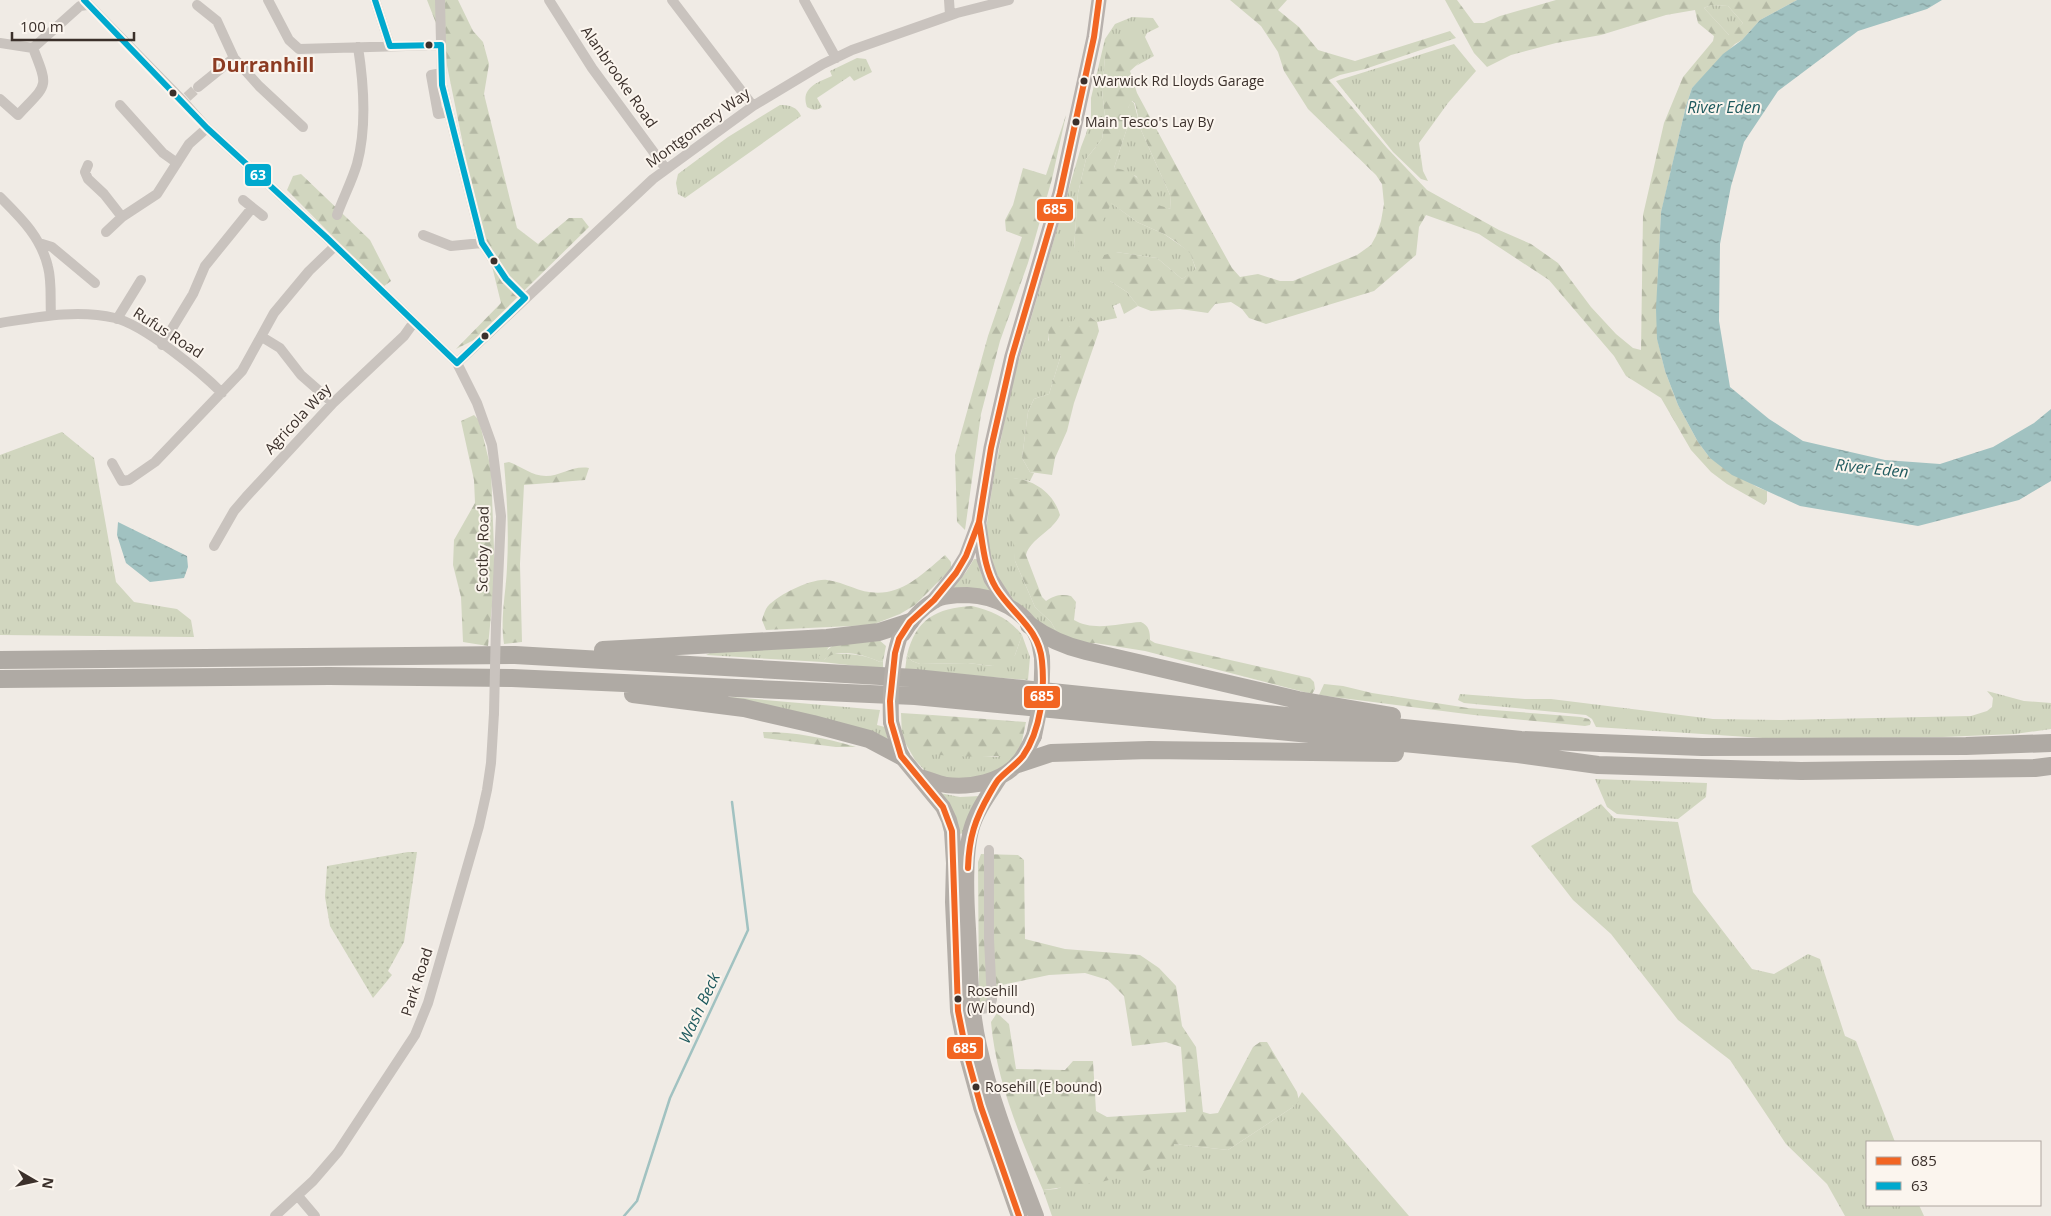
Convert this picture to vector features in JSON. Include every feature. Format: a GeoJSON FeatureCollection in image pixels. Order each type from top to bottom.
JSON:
{"type":"FeatureCollection","features":[{"type":"Feature","properties":{"kind":"highway"},"geometry":{"type":"LineString","coordinates":[[902,756],[892,722],[891,691],[895,652],[899,639],[910,622],[934,600],[956,595],[981,596],[1007,604],[1046,637],[1066,646],[1298,700],[1598,765],[1801,771],[2043,767]]}},
{"type":"Feature","properties":{"kind":"highway"},"geometry":{"type":"LineString","coordinates":[[0,660],[515,655],[828,638],[879,632],[910,622]]}},
{"type":"Feature","properties":{"kind":"highway"},"geometry":{"type":"LineString","coordinates":[[1018,764],[1034,736],[1038,717],[1042,674],[1042,658],[1038,639],[1029,624]]}},
{"type":"Feature","properties":{"kind":"highway"},"geometry":{"type":"LineString","coordinates":[[515,655],[915,678],[1520,747]]}},
{"type":"Feature","properties":{"kind":"highway"},"geometry":{"type":"LineString","coordinates":[[0,679],[319,676],[512,678],[915,696],[1520,747]]}},
{"type":"Feature","properties":{"kind":"highway"},"geometry":{"type":"LineString","coordinates":[[512,678],[744,708],[869,738],[902,756],[943,807],[950,820],[952,832],[955,964],[966,1011],[979,1046],[997,1113],[1036,1216]]}},
{"type":"Feature","properties":{"kind":"highway"},"geometry":{"type":"LineString","coordinates":[[920,777],[946,785],[975,785],[1000,777],[1018,764],[1051,753],[1149,750],[1520,747],[1600,742],[1702,747],[2031,745],[2051,743]]}},
{"type":"Feature","properties":{"kind":"highway"},"geometry":{"type":"LineString","coordinates":[[1000,777],[981,806],[971,830],[968,848],[967,1056],[981,1107],[1019,1216]]}},
{"type":"Feature","properties":{"kind":"main road"},"geometry":{"type":"LineString","coordinates":[[934,600],[956,573],[966,557],[979,522],[991,448],[1012,356],[1060,193],[1094,37],[1099,0]]}},
{"type":"Feature","properties":{"kind":"main road"},"geometry":{"type":"LineString","coordinates":[[979,522],[984,560],[991,579],[1007,604]]}},
{"type":"Feature","properties":{"kind":"street"},"geometry":{"type":"LineString","coordinates":[[268,0],[289,40],[299,49],[441,44]]}},
{"type":"Feature","properties":{"kind":"street"},"geometry":{"type":"LineString","coordinates":[[374,0],[390,46]]}},
{"type":"Feature","properties":{"kind":"street"},"geometry":{"type":"LineString","coordinates":[[440,0],[442,85],[482,243],[506,279],[525,298]]}},
{"type":"Feature","properties":{"kind":"street","name":"Alanbrooke Road"},"geometry":{"type":"LineString","coordinates":[[549,0],[592,68],[666,169]]}},
{"type":"Feature","properties":{"kind":"street"},"geometry":{"type":"LineString","coordinates":[[672,0],[753,106]]}},
{"type":"Feature","properties":{"kind":"street"},"geometry":{"type":"LineString","coordinates":[[804,0],[836,58]]}},
{"type":"Feature","properties":{"kind":"street"},"geometry":{"type":"LineString","coordinates":[[949,0],[950,15]]}},
{"type":"Feature","properties":{"kind":"street","name":"Montgomery Way"},"geometry":{"type":"LineString","coordinates":[[457,363],[653,179],[753,106],[836,58],[950,15],[1009,0]]}},
{"type":"Feature","properties":{"kind":"street"},"geometry":{"type":"LineString","coordinates":[[0,44],[33,48],[86,2]]}},
{"type":"Feature","properties":{"kind":"street","name":"Scotby Road"},"geometry":{"type":"LineString","coordinates":[[86,2],[185,98],[207,128],[457,363],[477,403],[492,445],[501,516],[494,713]]}},
{"type":"Feature","properties":{"kind":"street"},"geometry":{"type":"LineString","coordinates":[[197,4],[217,21],[234,58],[303,127]]}},
{"type":"Feature","properties":{"kind":"street"},"geometry":{"type":"LineString","coordinates":[[0,99],[18,115],[42,90],[45,78],[33,48]]}},
{"type":"Feature","properties":{"kind":"street"},"geometry":{"type":"LineString","coordinates":[[337,215],[357,164],[363,125],[362,72],[358,48]]}},
{"type":"Feature","properties":{"kind":"street"},"geometry":{"type":"LineString","coordinates":[[198,87],[234,58]]}},
{"type":"Feature","properties":{"kind":"street"},"geometry":{"type":"LineString","coordinates":[[120,105],[162,153],[177,163]]}},
{"type":"Feature","properties":{"kind":"street"},"geometry":{"type":"LineString","coordinates":[[106,232],[122,217],[157,194],[189,144],[207,128]]}},
{"type":"Feature","properties":{"kind":"street"},"geometry":{"type":"LineString","coordinates":[[88,165],[84,172],[88,180],[104,194],[122,217]]}},
{"type":"Feature","properties":{"kind":"street"},"geometry":{"type":"LineString","coordinates":[[0,197],[31,228],[40,243],[48,269],[51,315]]}},
{"type":"Feature","properties":{"kind":"street"},"geometry":{"type":"LineString","coordinates":[[243,200],[263,216]]}},
{"type":"Feature","properties":{"kind":"street"},"geometry":{"type":"LineString","coordinates":[[162,345],[194,294],[205,266],[252,208]]}},
{"type":"Feature","properties":{"kind":"street"},"geometry":{"type":"LineString","coordinates":[[423,235],[451,246],[482,243]]}},
{"type":"Feature","properties":{"kind":"street"},"geometry":{"type":"LineString","coordinates":[[40,243],[52,246],[95,283]]}},
{"type":"Feature","properties":{"kind":"street"},"geometry":{"type":"LineString","coordinates":[[112,463],[122,481],[130,480],[155,462],[242,371],[274,314],[309,271],[334,246]]}},
{"type":"Feature","properties":{"kind":"street"},"geometry":{"type":"LineString","coordinates":[[117,319],[141,280]]}},
{"type":"Feature","properties":{"kind":"street","name":"Rufus Road"},"geometry":{"type":"LineString","coordinates":[[0,323],[51,315],[102,316],[117,319],[137,327],[210,380],[222,392]]}},
{"type":"Feature","properties":{"kind":"street","name":"Agricola Way"},"geometry":{"type":"LineString","coordinates":[[214,546],[234,512],[246,497],[333,403],[404,336],[414,322]]}},
{"type":"Feature","properties":{"kind":"street"},"geometry":{"type":"LineString","coordinates":[[262,337],[280,348],[301,375],[333,403]]}},
{"type":"Feature","properties":{"kind":"street","name":"Park Road"},"geometry":{"type":"LineString","coordinates":[[275,1216],[298,1196],[338,1152],[415,1035],[428,1003],[479,826],[491,763],[494,713]]}},
{"type":"Feature","properties":{"kind":"street"},"geometry":{"type":"LineString","coordinates":[[966,1011],[987,1008],[992,1000],[989,939],[990,850]]}},
{"type":"Feature","properties":{"kind":"street"},"geometry":{"type":"LineString","coordinates":[[298,1196],[315,1216]]}},
{"type":"Feature","properties":{"kind":"green space"},"geometry":{"type":"Polygon","coordinates":[[[427,0],[458,0],[473,31],[483,42],[489,64],[484,94],[517,228],[538,244],[569,218],[582,218],[589,227],[474,340],[456,349],[501,303],[467,164],[441,36],[427,0]]]}},
{"type":"Feature","properties":{"kind":"green space"},"geometry":{"type":"Polygon","coordinates":[[[1230,0],[1287,0],[1278,10],[1299,27],[1318,50],[1355,61],[1450,31],[1456,38],[1329,80],[1387,148],[1427,190],[1499,230],[1531,244],[1558,263],[1591,307],[1616,334],[1633,348],[1641,350],[1643,215],[1664,123],[1683,77],[1713,41],[1714,36],[1698,23],[1695,10],[1666,15],[1601,35],[1556,43],[1511,55],[1487,67],[1474,53],[1445,0],[1457,0],[1474,23],[1484,23],[1500,16],[1556,0],[1797,0],[1760,20],[1692,88],[1661,213],[1657,338],[1665,371],[1678,405],[1698,442],[1710,458],[1757,487],[1767,491],[1767,501],[1764,505],[1727,484],[1711,472],[1691,450],[1661,398],[1626,376],[1614,356],[1549,280],[1479,234],[1426,215],[1419,227],[1416,255],[1374,291],[1266,324],[1249,318],[1242,309],[1231,302],[1215,304],[1208,313],[1180,309],[1151,311],[1138,306],[1127,292],[1110,281],[1100,264],[1104,255],[1116,252],[1157,258],[1182,279],[1196,269],[1190,253],[1175,241],[1137,222],[1111,203],[1102,223],[1093,236],[1078,252],[1074,249],[1078,193],[1086,159],[1102,139],[1105,118],[1102,90],[1105,57],[1109,43],[1122,34],[1135,37],[1143,45],[1139,63],[1130,71],[1137,93],[1232,268],[1240,277],[1258,274],[1280,281],[1293,281],[1357,255],[1371,245],[1381,221],[1384,204],[1382,184],[1376,175],[1308,109],[1284,71],[1278,52],[1261,26],[1230,0]],[[1711,5],[1704,8],[1729,35],[1743,23],[1728,6],[1711,5]],[[1132,101],[1128,108],[1128,125],[1114,168],[1129,172],[1135,176],[1145,186],[1158,205],[1171,209],[1170,195],[1141,130],[1135,103],[1132,101]]]}},
{"type":"Feature","properties":{"kind":"green space"},"geometry":{"type":"Polygon","coordinates":[[[1711,5],[1728,6],[1743,23],[1730,36],[1704,8],[1711,5]]]}},
{"type":"Feature","properties":{"kind":"green space"},"geometry":{"type":"Polygon","coordinates":[[[1132,17],[1153,18],[1159,27],[1147,33],[1145,37],[1154,56],[1136,66],[1139,63],[1105,57],[1102,90],[1105,118],[1102,139],[1086,159],[1078,193],[1074,249],[1110,202],[1137,222],[1164,234],[1190,252],[1196,270],[1182,279],[1157,258],[1116,252],[1110,281],[1127,292],[1138,306],[1124,314],[1120,303],[1113,306],[1117,318],[1097,322],[1090,317],[1069,327],[1049,330],[1048,340],[1061,355],[1049,394],[1034,399],[1028,412],[1022,458],[1030,472],[1034,473],[1030,481],[1013,478],[1015,561],[1035,607],[1051,622],[1060,638],[1034,623],[1003,589],[984,543],[994,475],[1011,387],[1091,116],[1091,98],[1105,39],[1115,24],[1132,17]]]}},
{"type":"Feature","properties":{"kind":"green space"},"geometry":{"type":"Polygon","coordinates":[[[1454,44],[1476,71],[1448,103],[1419,143],[1423,171],[1428,181],[1421,179],[1393,152],[1336,81],[1454,44]]]}},
{"type":"Feature","properties":{"kind":"green space"},"geometry":{"type":"Polygon","coordinates":[[[857,58],[866,59],[872,72],[854,81],[850,76],[817,98],[822,107],[815,110],[807,107],[805,100],[808,90],[832,76],[830,71],[857,58]]]}},
{"type":"Feature","properties":{"kind":"green space"},"geometry":{"type":"Polygon","coordinates":[[[1131,101],[1134,103],[1141,130],[1170,195],[1171,209],[1158,206],[1136,176],[1114,168],[1128,125],[1128,108],[1131,101]]]}},
{"type":"Feature","properties":{"kind":"green space"},"geometry":{"type":"Polygon","coordinates":[[[780,105],[793,107],[801,116],[685,198],[678,194],[676,183],[678,174],[728,137],[780,105]]]}},
{"type":"Feature","properties":{"kind":"green space"},"geometry":{"type":"Polygon","coordinates":[[[1066,115],[1052,179],[1028,263],[1000,341],[981,414],[965,530],[957,522],[955,455],[988,336],[1022,237],[1006,231],[1005,220],[1013,205],[1023,168],[1046,175],[1066,115]]]}},
{"type":"Feature","properties":{"kind":"green space"},"geometry":{"type":"Polygon","coordinates":[[[301,174],[370,240],[391,281],[383,287],[287,190],[293,176],[301,174]]]}},
{"type":"Feature","properties":{"kind":"green space"},"geometry":{"type":"Polygon","coordinates":[[[1056,311],[1062,316],[1064,327],[1069,327],[1076,317],[1090,317],[1097,322],[1099,331],[1074,403],[1067,431],[1055,458],[1052,475],[1030,472],[1022,458],[1028,412],[1034,399],[1049,394],[1061,355],[1052,348],[1048,333],[1049,315],[1056,311]]]}},
{"type":"Feature","properties":{"kind":"green space"},"geometry":{"type":"Polygon","coordinates":[[[474,415],[479,420],[491,469],[495,576],[488,646],[463,642],[461,597],[453,565],[454,540],[475,503],[474,480],[461,421],[474,415]]]}},
{"type":"Feature","properties":{"kind":"green space"},"geometry":{"type":"Polygon","coordinates":[[[62,432],[94,458],[116,582],[134,602],[177,609],[191,620],[194,637],[0,635],[0,455],[62,432]]]}},
{"type":"Feature","properties":{"kind":"green space"},"geometry":{"type":"Polygon","coordinates":[[[509,462],[541,476],[551,476],[583,467],[589,468],[585,480],[524,485],[520,564],[522,642],[504,644],[503,615],[508,541],[504,463],[509,462]]]}},
{"type":"Feature","properties":{"kind":"green space"},"geometry":{"type":"Polygon","coordinates":[[[1013,478],[1029,482],[1042,489],[1053,501],[1060,515],[1057,521],[1032,544],[1026,555],[1042,597],[1046,601],[1052,597],[1071,596],[1076,602],[1074,620],[1082,624],[1107,626],[1141,622],[1148,629],[1150,640],[1155,643],[1310,678],[1314,682],[1315,689],[1312,694],[1145,651],[1095,643],[1084,645],[1060,638],[1051,622],[1035,607],[1015,561],[1009,512],[1010,481],[1013,478]]]}},
{"type":"Feature","properties":{"kind":"green space"},"geometry":{"type":"Polygon","coordinates":[[[945,555],[951,562],[951,569],[915,605],[900,614],[872,625],[766,630],[762,620],[770,604],[803,585],[827,580],[863,591],[887,592],[911,582],[945,555]]]}},
{"type":"Feature","properties":{"kind":"green space"},"geometry":{"type":"Polygon","coordinates":[[[974,559],[977,559],[982,576],[994,594],[949,591],[966,572],[974,559]]]}},
{"type":"Feature","properties":{"kind":"green space"},"geometry":{"type":"Polygon","coordinates":[[[972,606],[1000,616],[1012,624],[1022,635],[1015,655],[1007,662],[993,666],[968,663],[920,664],[912,661],[907,655],[916,632],[929,618],[948,609],[972,606]]]}},
{"type":"Feature","properties":{"kind":"green space"},"geometry":{"type":"Polygon","coordinates":[[[1022,635],[1030,657],[1028,680],[905,670],[907,655],[912,661],[920,664],[968,663],[992,666],[1015,655],[1022,635]]]}},
{"type":"Feature","properties":{"kind":"green space"},"geometry":{"type":"Polygon","coordinates":[[[878,639],[886,646],[883,661],[880,662],[867,657],[843,653],[830,656],[824,660],[820,660],[818,657],[840,640],[878,639]]]}},
{"type":"Feature","properties":{"kind":"green space"},"geometry":{"type":"Polygon","coordinates":[[[840,640],[828,648],[824,660],[830,654],[855,655],[868,657],[880,662],[883,661],[883,669],[822,662],[706,655],[710,653],[840,640]]]}},
{"type":"Feature","properties":{"kind":"green space"},"geometry":{"type":"Polygon","coordinates":[[[1324,684],[1468,708],[1581,717],[1589,719],[1591,722],[1590,725],[1585,726],[1474,715],[1319,695],[1324,684]]]}},
{"type":"Feature","properties":{"kind":"green space"},"geometry":{"type":"Polygon","coordinates":[[[1987,691],[2024,701],[2051,703],[2051,729],[2015,734],[1943,737],[1778,739],[1596,727],[1592,719],[1586,715],[1464,703],[1458,700],[1460,694],[1551,699],[1713,719],[1781,720],[1971,716],[1987,711],[1992,707],[1993,698],[1987,691]]]}},
{"type":"Feature","properties":{"kind":"green space"},"geometry":{"type":"Polygon","coordinates":[[[695,697],[732,697],[880,710],[877,725],[885,727],[889,745],[695,697]]]}},
{"type":"Feature","properties":{"kind":"green space"},"geometry":{"type":"Polygon","coordinates":[[[901,713],[932,715],[913,718],[982,756],[997,757],[1021,746],[1013,762],[974,785],[929,775],[915,760],[902,737],[901,713]]]}},
{"type":"Feature","properties":{"kind":"green space"},"geometry":{"type":"Polygon","coordinates":[[[932,715],[1026,722],[1021,746],[1010,754],[1000,756],[961,756],[933,754],[915,750],[906,738],[906,725],[917,716],[932,715]]]}},
{"type":"Feature","properties":{"kind":"green space"},"geometry":{"type":"Polygon","coordinates":[[[763,732],[810,736],[856,747],[836,747],[764,738],[763,732]]]}},
{"type":"Feature","properties":{"kind":"green space"},"geometry":{"type":"Polygon","coordinates":[[[1595,779],[1707,783],[1706,797],[1678,819],[1617,814],[1607,807],[1595,779]]]}},
{"type":"Feature","properties":{"kind":"green space"},"geometry":{"type":"Polygon","coordinates":[[[939,793],[960,797],[980,796],[968,833],[958,834],[939,793]]]}},
{"type":"Feature","properties":{"kind":"green space"},"geometry":{"type":"Polygon","coordinates":[[[1601,804],[1614,818],[1678,822],[1693,892],[1752,969],[1774,974],[1808,954],[1820,959],[1845,1036],[1856,1041],[1895,1141],[1866,1141],[1866,1206],[1919,1206],[1924,1216],[1845,1216],[1827,1184],[1786,1144],[1730,1060],[1678,1020],[1611,934],[1573,900],[1531,846],[1601,804]]]}},
{"type":"Feature","properties":{"kind":"green space"},"geometry":{"type":"Polygon","coordinates":[[[417,852],[404,942],[388,971],[392,975],[373,998],[330,926],[325,897],[327,866],[417,852]]]}},
{"type":"Feature","properties":{"kind":"green space"},"geometry":{"type":"Polygon","coordinates":[[[981,854],[1018,855],[1024,860],[1025,939],[1065,949],[1140,955],[1159,968],[1176,986],[1182,1026],[1196,1047],[1203,1112],[1210,1114],[1218,1113],[1253,1047],[1260,1042],[1267,1042],[1297,1092],[1299,1101],[1293,1107],[1228,1150],[1174,1144],[1171,1164],[1101,1182],[1043,1190],[1010,1108],[998,1065],[991,1022],[997,1013],[1009,1024],[1016,1069],[1065,1070],[1073,1061],[1093,1061],[1096,1111],[1107,1117],[1186,1112],[1181,1047],[1166,1042],[1132,1046],[1124,996],[1108,980],[1085,973],[1049,975],[997,986],[988,1003],[979,1005],[978,862],[981,854]]]}},
{"type":"Feature","properties":{"kind":"green space"},"geometry":{"type":"Polygon","coordinates":[[[1302,1092],[1409,1216],[1052,1216],[1043,1190],[1056,1189],[1174,1144],[1228,1150],[1293,1107],[1302,1092]]]}},
{"type":"Feature","properties":{"kind":"water","name":"River Eden"},"geometry":{"type":"Polygon","coordinates":[[[1797,0],[1942,0],[1927,9],[1858,31],[1778,91],[1744,142],[1731,186],[1720,244],[1719,321],[1730,387],[1769,419],[1803,441],[1885,460],[1940,464],[1993,447],[2034,423],[2051,409],[2051,481],[2019,500],[1918,526],[1800,506],[1732,475],[1710,458],[1698,442],[1678,405],[1665,371],[1657,339],[1656,309],[1661,212],[1686,106],[1692,88],[1723,54],[1742,40],[1760,20],[1797,0]]]}},
{"type":"Feature","properties":{"kind":"water"},"geometry":{"type":"Polygon","coordinates":[[[118,522],[187,556],[188,567],[184,578],[150,582],[126,563],[117,535],[118,522]]]}},
{"type":"Feature","properties":{"kind":"waterway","name":"Wash Beck"},"geometry":{"type":"LineString","coordinates":[[624,1216],[637,1201],[670,1098],[748,930],[732,802]]}},
{"type":"Feature","properties":{"kind":"tunnel"},"geometry":{"type":"LineString","coordinates":[[187,97],[198,87]]}},
{"type":"Feature","properties":{"kind":"transit line","name":"63"},"geometry":{"type":"LineString","coordinates":[[84,0],[207,128],[326,237],[457,363],[525,298],[506,279],[482,243],[442,85],[441,45],[390,46],[375,0]]}},
{"type":"Feature","properties":{"kind":"transit line","name":"685"},"geometry":{"type":"LineString","coordinates":[[1019,1216],[981,1107],[967,1056],[958,1011],[952,831],[943,807],[901,756],[891,722],[890,701],[895,653],[899,639],[910,622],[934,600],[956,573],[966,556],[979,522],[991,448],[1012,356],[1060,193],[1094,37],[1099,0]]}},
{"type":"Feature","properties":{"kind":"transit line","name":"685"},"geometry":{"type":"LineString","coordinates":[[968,868],[971,838],[980,811],[997,782],[1023,756],[1029,746],[1038,722],[1043,685],[1040,649],[1030,630],[1002,597],[992,580],[984,556],[979,522]]}},
{"type":"Feature","properties":{"kind":"place","name":"Warwick Rd Lloyds Garage"},"geometry":{"type":"Point","coordinates":[1084,81]}},
{"type":"Feature","properties":{"kind":"place","name":"Main Tesco's Lay By"},"geometry":{"type":"Point","coordinates":[1076,122]}},
{"type":"Feature","properties":{"kind":"place","name":"Rosehill (W bound)"},"geometry":{"type":"Point","coordinates":[958,999]}},
{"type":"Feature","properties":{"kind":"place","name":"Rosehill (E bound)"},"geometry":{"type":"Point","coordinates":[976,1087]}},
{"type":"Feature","properties":{"kind":"district","name":"Durranhill"},"geometry":{"type":"Point","coordinates":[263,65]}}]}
